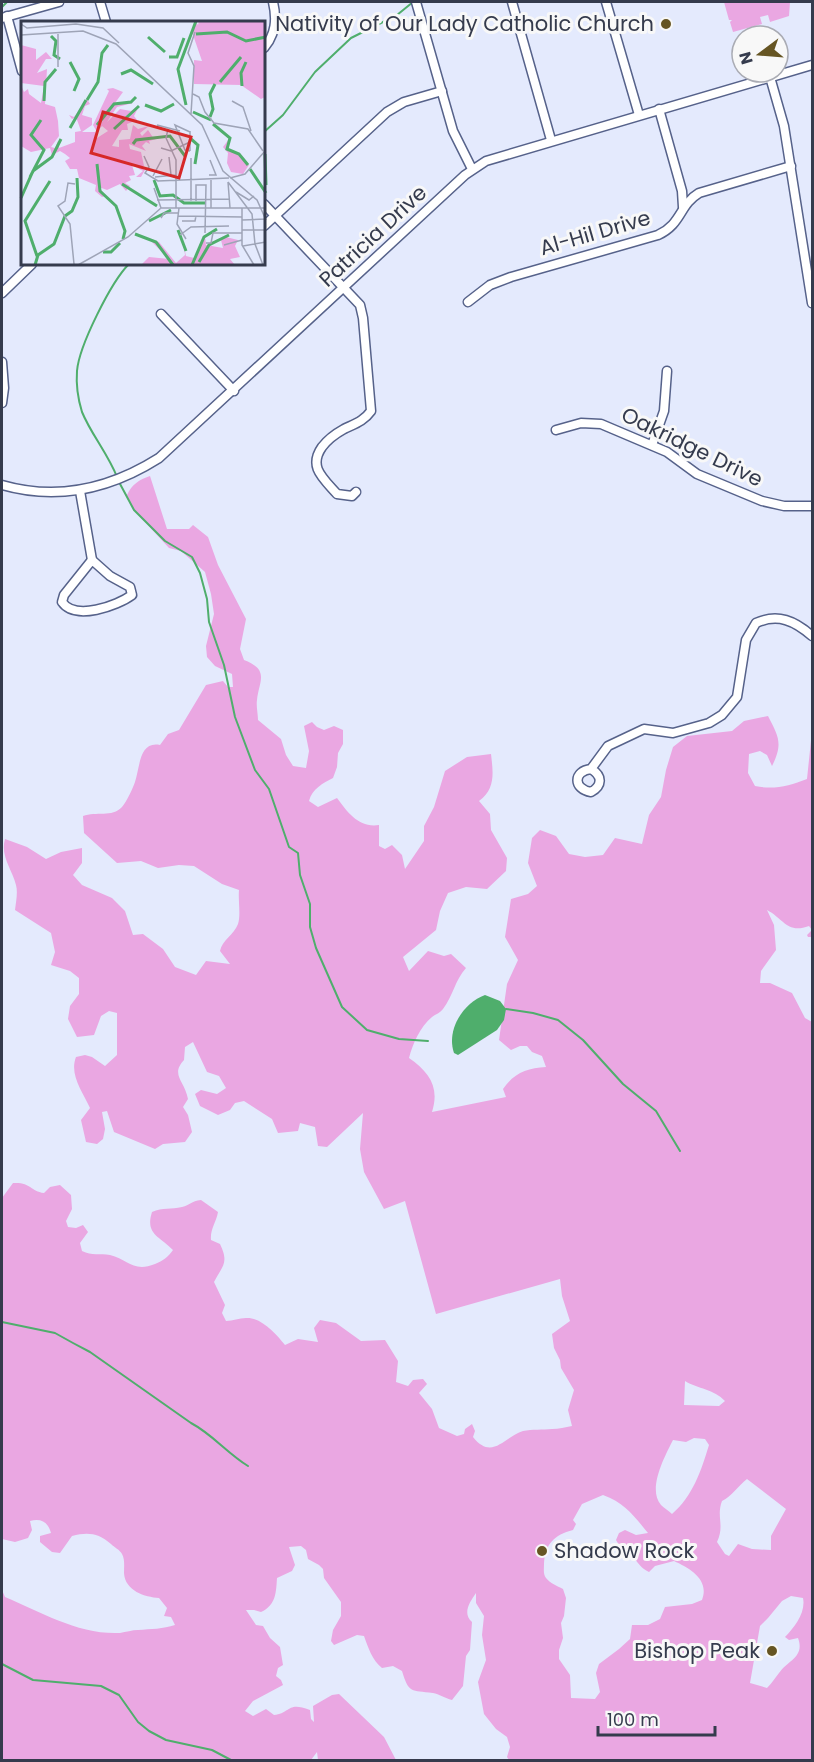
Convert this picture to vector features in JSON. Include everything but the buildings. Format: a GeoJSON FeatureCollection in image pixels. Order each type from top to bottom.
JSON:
{"type":"FeatureCollection","features":[{"type":"Feature","properties":{"kind":"street"},"geometry":{"type":"LineString","coordinates":[[21,68],[4,17],[59,2]]}},
{"type":"Feature","properties":{"kind":"street"},"geometry":{"type":"LineString","coordinates":[[100,2],[106,21]]}},
{"type":"Feature","properties":{"kind":"street"},"geometry":{"type":"LineString","coordinates":[[266,45],[273,34],[275,25],[273,2]]}},
{"type":"Feature","properties":{"kind":"street"},"geometry":{"type":"LineString","coordinates":[[416,2],[459,146],[472,170]]}},
{"type":"Feature","properties":{"kind":"street"},"geometry":{"type":"LineString","coordinates":[[512,2],[551,140]]}},
{"type":"Feature","properties":{"kind":"street"},"geometry":{"type":"LineString","coordinates":[[606,2],[639,115]]}},
{"type":"Feature","properties":{"kind":"street","name":"Patricia Drive"},"geometry":{"type":"LineString","coordinates":[[790,71],[813,65]]}},
{"type":"Feature","properties":{"kind":"street","name":"Patricia Drive"},"geometry":{"type":"LineString","coordinates":[[2,485],[35,492],[81,491],[125,478],[159,458],[472,170],[493,157],[746,84]]}},
{"type":"Feature","properties":{"kind":"street"},"geometry":{"type":"LineString","coordinates":[[772,84],[784,126],[813,303]]}},
{"type":"Feature","properties":{"kind":"street"},"geometry":{"type":"LineString","coordinates":[[266,224],[387,112],[404,102],[442,91]]}},
{"type":"Feature","properties":{"kind":"street"},"geometry":{"type":"LineString","coordinates":[[659,109],[682,190],[684,202],[682,213]]}},
{"type":"Feature","properties":{"kind":"street","name":"Al-Hil Drive"},"geometry":{"type":"LineString","coordinates":[[468,302],[490,285],[511,277],[658,235],[668,230],[676,222],[688,201],[699,193],[790,166]]}},
{"type":"Feature","properties":{"kind":"street"},"geometry":{"type":"LineString","coordinates":[[266,206],[360,305],[371,411],[359,422],[328,439],[316,456],[315,464],[319,473],[337,495],[352,496],[356,492]]}},
{"type":"Feature","properties":{"kind":"street"},"geometry":{"type":"LineString","coordinates":[[2,293],[30,266]]}},
{"type":"Feature","properties":{"kind":"street"},"geometry":{"type":"LineString","coordinates":[[161,314],[234,391]]}},
{"type":"Feature","properties":{"kind":"street"},"geometry":{"type":"LineString","coordinates":[[2,362],[4,382],[2,402]]}},
{"type":"Feature","properties":{"kind":"street"},"geometry":{"type":"LineString","coordinates":[[652,445],[664,411],[667,371]]}},
{"type":"Feature","properties":{"kind":"street","name":"Oakridge Drive"},"geometry":{"type":"LineString","coordinates":[[556,430],[572,424],[591,423],[610,427],[675,457],[697,474],[762,501],[783,506],[813,506]]}},
{"type":"Feature","properties":{"kind":"street"},"geometry":{"type":"LineString","coordinates":[[81,491],[92,560],[110,576],[130,587],[132,595],[122,602],[102,609],[74,611],[62,602],[64,595],[92,560]]}},
{"type":"Feature","properties":{"kind":"street"},"geometry":{"type":"LineString","coordinates":[[591,769],[608,746],[644,729],[673,733],[709,723],[722,715],[737,698],[746,640],[756,623],[769,619],[791,621],[813,636]]}},
{"type":"Feature","properties":{"kind":"shaded area"},"geometry":{"type":"Polygon","coordinates":[[[724,2],[790,2],[789,16],[770,22],[768,15],[760,17],[762,24],[731,24],[732,20],[729,20],[724,2]]]}},
{"type":"Feature","properties":{"kind":"shaded area"},"geometry":{"type":"Polygon","coordinates":[[[150,476],[167,529],[189,529],[193,525],[208,537],[218,565],[246,619],[240,649],[244,660],[260,672],[258,720],[281,739],[286,755],[293,766],[306,768],[309,751],[304,726],[312,722],[324,730],[334,726],[343,730],[343,744],[338,753],[333,778],[315,790],[309,801],[318,807],[337,798],[360,822],[379,825],[379,846],[385,849],[392,845],[402,855],[405,869],[424,841],[424,826],[434,807],[445,771],[467,757],[491,754],[493,774],[491,786],[479,801],[490,814],[491,830],[507,858],[506,871],[487,889],[466,887],[448,893],[440,911],[436,930],[403,957],[409,971],[428,951],[444,956],[451,954],[466,968],[443,1009],[432,1017],[421,1030],[409,1058],[427,1075],[434,1088],[432,1112],[506,1097],[503,1089],[516,1075],[527,1070],[546,1067],[542,1056],[532,1052],[527,1046],[511,1050],[499,1040],[507,984],[518,960],[505,937],[511,899],[528,894],[537,886],[528,863],[532,838],[540,830],[556,836],[569,854],[585,857],[603,855],[615,838],[642,844],[649,815],[661,797],[673,747],[687,736],[732,731],[744,721],[768,716],[775,730],[778,752],[772,766],[767,755],[760,751],[749,754],[748,773],[755,786],[775,787],[807,779],[812,731],[812,930],[809,926],[791,927],[767,910],[774,925],[776,950],[761,971],[760,983],[770,983],[792,993],[805,1018],[812,1022],[812,1760],[509,1760],[507,1757],[510,1747],[507,1737],[496,1729],[484,1714],[478,1682],[486,1660],[482,1635],[484,1616],[476,1603],[476,1593],[467,1611],[472,1622],[470,1650],[466,1656],[463,1686],[452,1700],[435,1694],[415,1691],[407,1684],[402,1671],[393,1666],[382,1668],[379,1665],[364,1636],[357,1635],[334,1645],[331,1641],[333,1630],[341,1616],[341,1602],[324,1578],[323,1569],[308,1559],[306,1550],[301,1546],[289,1547],[295,1565],[292,1571],[277,1578],[275,1594],[270,1606],[261,1612],[246,1610],[256,1625],[263,1626],[270,1638],[280,1647],[283,1665],[278,1668],[276,1676],[283,1685],[253,1701],[245,1711],[253,1716],[266,1709],[274,1715],[297,1707],[310,1710],[311,1719],[314,1722],[313,1706],[332,1695],[339,1694],[384,1737],[396,1760],[318,1760],[317,1752],[311,1760],[2,1760],[2,1590],[5,1597],[61,1621],[90,1630],[120,1633],[175,1625],[171,1617],[164,1616],[167,1608],[159,1598],[132,1589],[125,1579],[122,1554],[102,1538],[88,1534],[72,1536],[60,1553],[52,1552],[40,1542],[40,1536],[51,1533],[50,1529],[44,1522],[38,1520],[30,1521],[32,1530],[28,1538],[15,1542],[2,1539],[2,1198],[13,1183],[27,1185],[44,1193],[50,1187],[60,1185],[71,1195],[72,1209],[66,1221],[68,1227],[76,1228],[83,1225],[88,1232],[80,1243],[82,1251],[110,1255],[141,1267],[160,1262],[173,1250],[152,1230],[150,1219],[152,1212],[182,1207],[201,1200],[218,1212],[211,1240],[220,1244],[224,1260],[214,1282],[225,1305],[222,1313],[226,1321],[246,1318],[257,1320],[273,1331],[285,1345],[298,1339],[318,1342],[314,1328],[320,1320],[336,1323],[361,1341],[385,1340],[398,1361],[396,1382],[408,1386],[413,1380],[423,1379],[427,1384],[419,1393],[432,1409],[439,1428],[457,1436],[464,1434],[465,1429],[472,1424],[475,1431],[473,1437],[486,1447],[498,1445],[523,1431],[572,1426],[568,1410],[574,1390],[561,1368],[552,1334],[570,1321],[562,1296],[560,1279],[436,1314],[405,1201],[384,1209],[364,1172],[360,1149],[363,1113],[327,1147],[318,1146],[315,1127],[300,1123],[298,1131],[278,1133],[272,1119],[244,1101],[235,1103],[230,1110],[218,1115],[200,1106],[195,1094],[201,1090],[217,1094],[226,1088],[219,1076],[207,1072],[193,1042],[185,1047],[184,1060],[178,1070],[188,1099],[183,1107],[188,1115],[192,1132],[185,1142],[163,1144],[155,1149],[114,1132],[107,1111],[102,1112],[105,1129],[103,1139],[97,1144],[86,1142],[81,1120],[90,1108],[78,1083],[74,1064],[76,1057],[85,1055],[105,1066],[117,1055],[117,1013],[109,1011],[101,1016],[94,1035],[77,1037],[68,1019],[70,1006],[79,994],[79,978],[70,971],[51,965],[55,952],[51,933],[15,910],[17,888],[5,857],[5,839],[27,847],[46,859],[61,852],[82,848],[82,863],[73,875],[82,885],[112,898],[125,911],[133,935],[143,934],[163,949],[175,967],[196,975],[206,961],[230,964],[220,951],[236,928],[239,916],[239,890],[222,884],[194,866],[179,865],[158,868],[141,861],[117,863],[84,833],[83,816],[114,812],[122,807],[134,785],[144,751],[153,745],[160,745],[168,734],[179,730],[206,685],[223,681],[228,687],[233,687],[232,674],[215,666],[207,657],[206,646],[214,614],[205,572],[181,551],[169,548],[134,510],[127,495],[134,485],[150,476]],[[685,1381],[684,1405],[719,1406],[725,1401],[716,1394],[685,1381]],[[694,1438],[686,1442],[673,1440],[662,1463],[657,1482],[657,1498],[661,1505],[672,1514],[691,1491],[709,1445],[705,1439],[694,1438]],[[747,1479],[722,1501],[720,1507],[720,1531],[717,1542],[725,1554],[729,1556],[738,1544],[752,1549],[771,1550],[771,1536],[786,1509],[747,1479]],[[603,1495],[582,1504],[573,1520],[576,1524],[573,1530],[552,1541],[546,1551],[544,1573],[546,1578],[563,1589],[566,1598],[561,1623],[563,1638],[559,1659],[570,1675],[571,1698],[595,1699],[600,1692],[596,1673],[599,1664],[630,1639],[632,1625],[648,1625],[660,1619],[665,1607],[692,1604],[702,1600],[704,1593],[701,1580],[686,1567],[674,1561],[655,1566],[649,1572],[620,1546],[616,1540],[619,1533],[625,1530],[636,1535],[648,1533],[628,1511],[611,1498],[603,1495]],[[791,1596],[782,1601],[760,1626],[750,1683],[767,1688],[799,1650],[798,1638],[789,1640],[785,1637],[801,1614],[803,1598],[791,1596]]]}},
{"type":"Feature","properties":{"kind":"shaded area"},"geometry":{"type":"Polygon","coordinates":[[[485,995],[500,1001],[506,1009],[504,1020],[497,1030],[458,1055],[454,1053],[452,1035],[458,1018],[470,1004],[485,995]]]}},
{"type":"Feature","properties":{"kind":"waterway"},"geometry":{"type":"LineString","coordinates":[[2,7],[7,2]]}},
{"type":"Feature","properties":{"kind":"waterway"},"geometry":{"type":"LineString","coordinates":[[266,130],[283,115],[315,72],[351,38],[397,15],[413,2]]}},
{"type":"Feature","properties":{"kind":"waterway"},"geometry":{"type":"LineString","coordinates":[[117,477],[82,412],[77,371],[83,346],[97,315],[127,266]]}},
{"type":"Feature","properties":{"kind":"waterway"},"geometry":{"type":"LineString","coordinates":[[119,482],[134,510],[165,541],[192,557],[200,573],[207,599],[209,622],[224,665],[235,717],[255,770],[269,789],[289,847],[298,853],[300,875],[310,904],[310,927],[316,948],[342,1007],[367,1030],[399,1039],[428,1041]]}},
{"type":"Feature","properties":{"kind":"waterway"},"geometry":{"type":"LineString","coordinates":[[506,1009],[558,1020],[583,1040],[623,1084],[656,1111],[680,1151]]}},
{"type":"Feature","properties":{"kind":"waterway"},"geometry":{"type":"LineString","coordinates":[[2,1322],[55,1333],[90,1352],[206,1433],[248,1466]]}},
{"type":"Feature","properties":{"kind":"waterway"},"geometry":{"type":"LineString","coordinates":[[2,1664],[33,1680],[101,1686],[119,1695],[138,1722],[149,1731],[166,1740],[212,1750],[231,1760]]}},
{"type":"Feature","properties":{"kind":"place","name":"Nativity of Our Lady Catholic Church"},"geometry":{"type":"Point","coordinates":[666,24]}},
{"type":"Feature","properties":{"kind":"place","name":"Shadow Rock"},"geometry":{"type":"Point","coordinates":[542,1551]}},
{"type":"Feature","properties":{"kind":"place","name":"Bishop Peak"},"geometry":{"type":"Point","coordinates":[772,1651]}}]}
